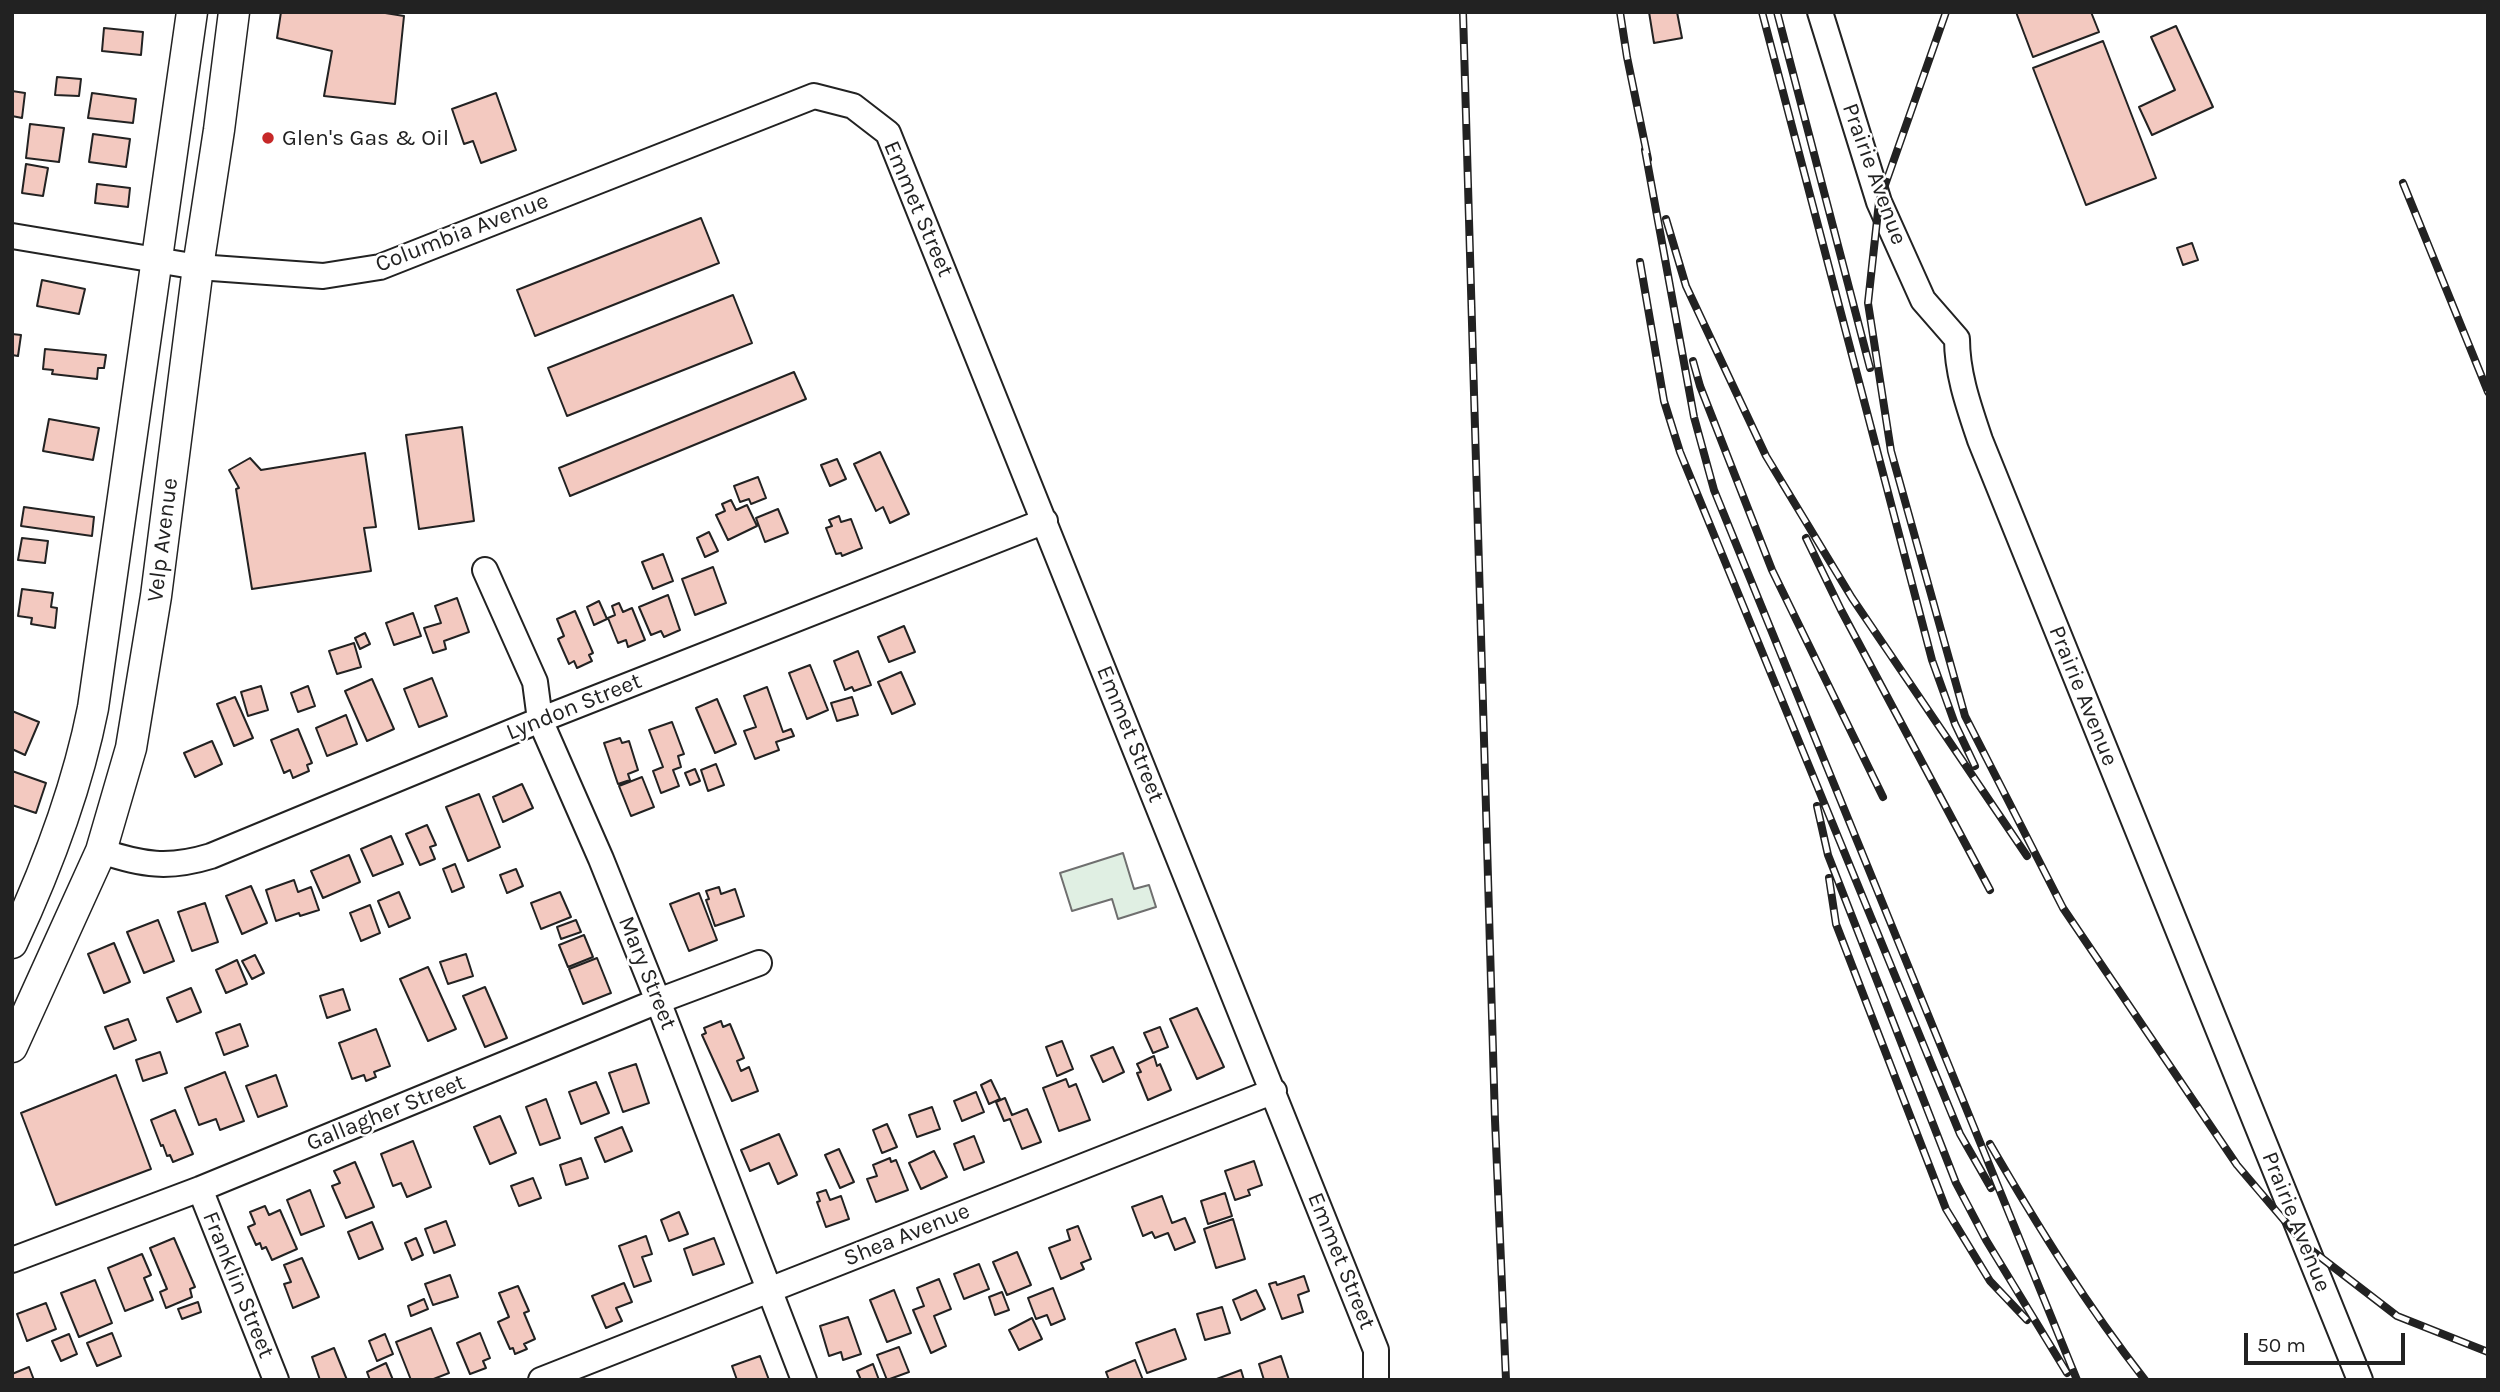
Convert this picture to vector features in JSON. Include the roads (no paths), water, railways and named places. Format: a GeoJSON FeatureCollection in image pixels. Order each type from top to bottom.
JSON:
{"type":"FeatureCollection","features":[{"type":"Feature","properties":{"kind":"main road","name":"Velp Avenue"},"geometry":{"type":"LineString","coordinates":[[12,943],[48,861],[75,780],[91,719],[100,671],[192,12]]}},
{"type":"Feature","properties":{"kind":"main road","name":"Velp Avenue"},"geometry":{"type":"LineString","coordinates":[[12,1047],[101,850],[131,748],[156,596],[198,267],[235,16]]}},
{"type":"Feature","properties":{"kind":"street","name":"Prairie Avenue"},"geometry":{"type":"LineString","coordinates":[[1820,12],[1879,202],[1923,300],[1957,339],[1957,356],[1965,393],[1980,440],[2360,1380]]}},
{"type":"Feature","properties":{"kind":"street","name":"Columbia Avenue"},"geometry":{"type":"LineString","coordinates":[[12,236],[198,267],[323,276],[380,267],[814,96],[853,106]]}},
{"type":"Feature","properties":{"kind":"street","name":"Emmet Street"},"geometry":{"type":"LineString","coordinates":[[853,106],[888,134],[1377,1350],[1376,1380]]}},
{"type":"Feature","properties":{"kind":"street","name":"Lyndon Street"},"geometry":{"type":"LineString","coordinates":[[101,850],[145,863],[169,865],[211,856],[540,720],[1045,521]]}},
{"type":"Feature","properties":{"kind":"street","name":"Mary Street"},"geometry":{"type":"LineString","coordinates":[[485,570],[535,682],[540,720],[601,859],[658,1001],[804,1380]]}},
{"type":"Feature","properties":{"kind":"street","name":"Gallagher Street"},"geometry":{"type":"LineString","coordinates":[[12,1261],[200,1189],[658,1001],[759,963]]}},
{"type":"Feature","properties":{"kind":"street","name":"Shea Avenue"},"geometry":{"type":"LineString","coordinates":[[541,1380],[1274,1091]]}},
{"type":"Feature","properties":{"kind":"street","name":"Franklin Street"},"geometry":{"type":"LineString","coordinates":[[200,1189],[276,1380]]}},
{"type":"Feature","properties":{"kind":"railway"},"geometry":{"type":"LineString","coordinates":[[1463,12],[1495,1120],[1506,1380]]}},
{"type":"Feature","properties":{"kind":"railway"},"geometry":{"type":"LineString","coordinates":[[1620,12],[1648,159]]}},
{"type":"Feature","properties":{"kind":"railway"},"geometry":{"type":"LineString","coordinates":[[1762,12],[1932,660],[1955,724],[1975,766]]}},
{"type":"Feature","properties":{"kind":"railway"},"geometry":{"type":"LineString","coordinates":[[1777,12],[1870,368]]}},
{"type":"Feature","properties":{"kind":"railway"},"geometry":{"type":"LineString","coordinates":[[1946,12],[1879,202],[1868,303],[1891,451],[1965,716],[2063,908],[2237,1165],[2306,1246],[2397,1316],[2488,1352]]}},
{"type":"Feature","properties":{"kind":"railway"},"geometry":{"type":"LineString","coordinates":[[1645,150],[1694,417],[1714,490],[2077,1380]]}},
{"type":"Feature","properties":{"kind":"railway"},"geometry":{"type":"LineString","coordinates":[[2403,183],[2488,392]]}},
{"type":"Feature","properties":{"kind":"railway"},"geometry":{"type":"LineString","coordinates":[[1666,219],[1686,286],[1766,456],[1852,598],[2027,856]]}},
{"type":"Feature","properties":{"kind":"railway"},"geometry":{"type":"LineString","coordinates":[[1640,262],[1664,401],[1680,452],[1960,1134],[1991,1188]]}},
{"type":"Feature","properties":{"kind":"railway"},"geometry":{"type":"LineString","coordinates":[[1693,361],[1700,386],[1772,570],[1883,797]]}},
{"type":"Feature","properties":{"kind":"railway"},"geometry":{"type":"LineString","coordinates":[[1806,538],[1841,610],[1990,890]]}},
{"type":"Feature","properties":{"kind":"railway"},"geometry":{"type":"LineString","coordinates":[[1817,806],[1828,855],[1956,1183],[1986,1240],[2067,1373]]}},
{"type":"Feature","properties":{"kind":"railway"},"geometry":{"type":"LineString","coordinates":[[1829,878],[1836,924],[1946,1209],[1990,1281],[2027,1320]]}},
{"type":"Feature","properties":{"kind":"railway"},"geometry":{"type":"LineString","coordinates":[[1990,1144],[2063,1265],[2145,1380]]}},
{"type":"Feature","properties":{"kind":"place","name":"Glen's Gas & Oil"},"geometry":{"type":"Point","coordinates":[268,138]}}]}
